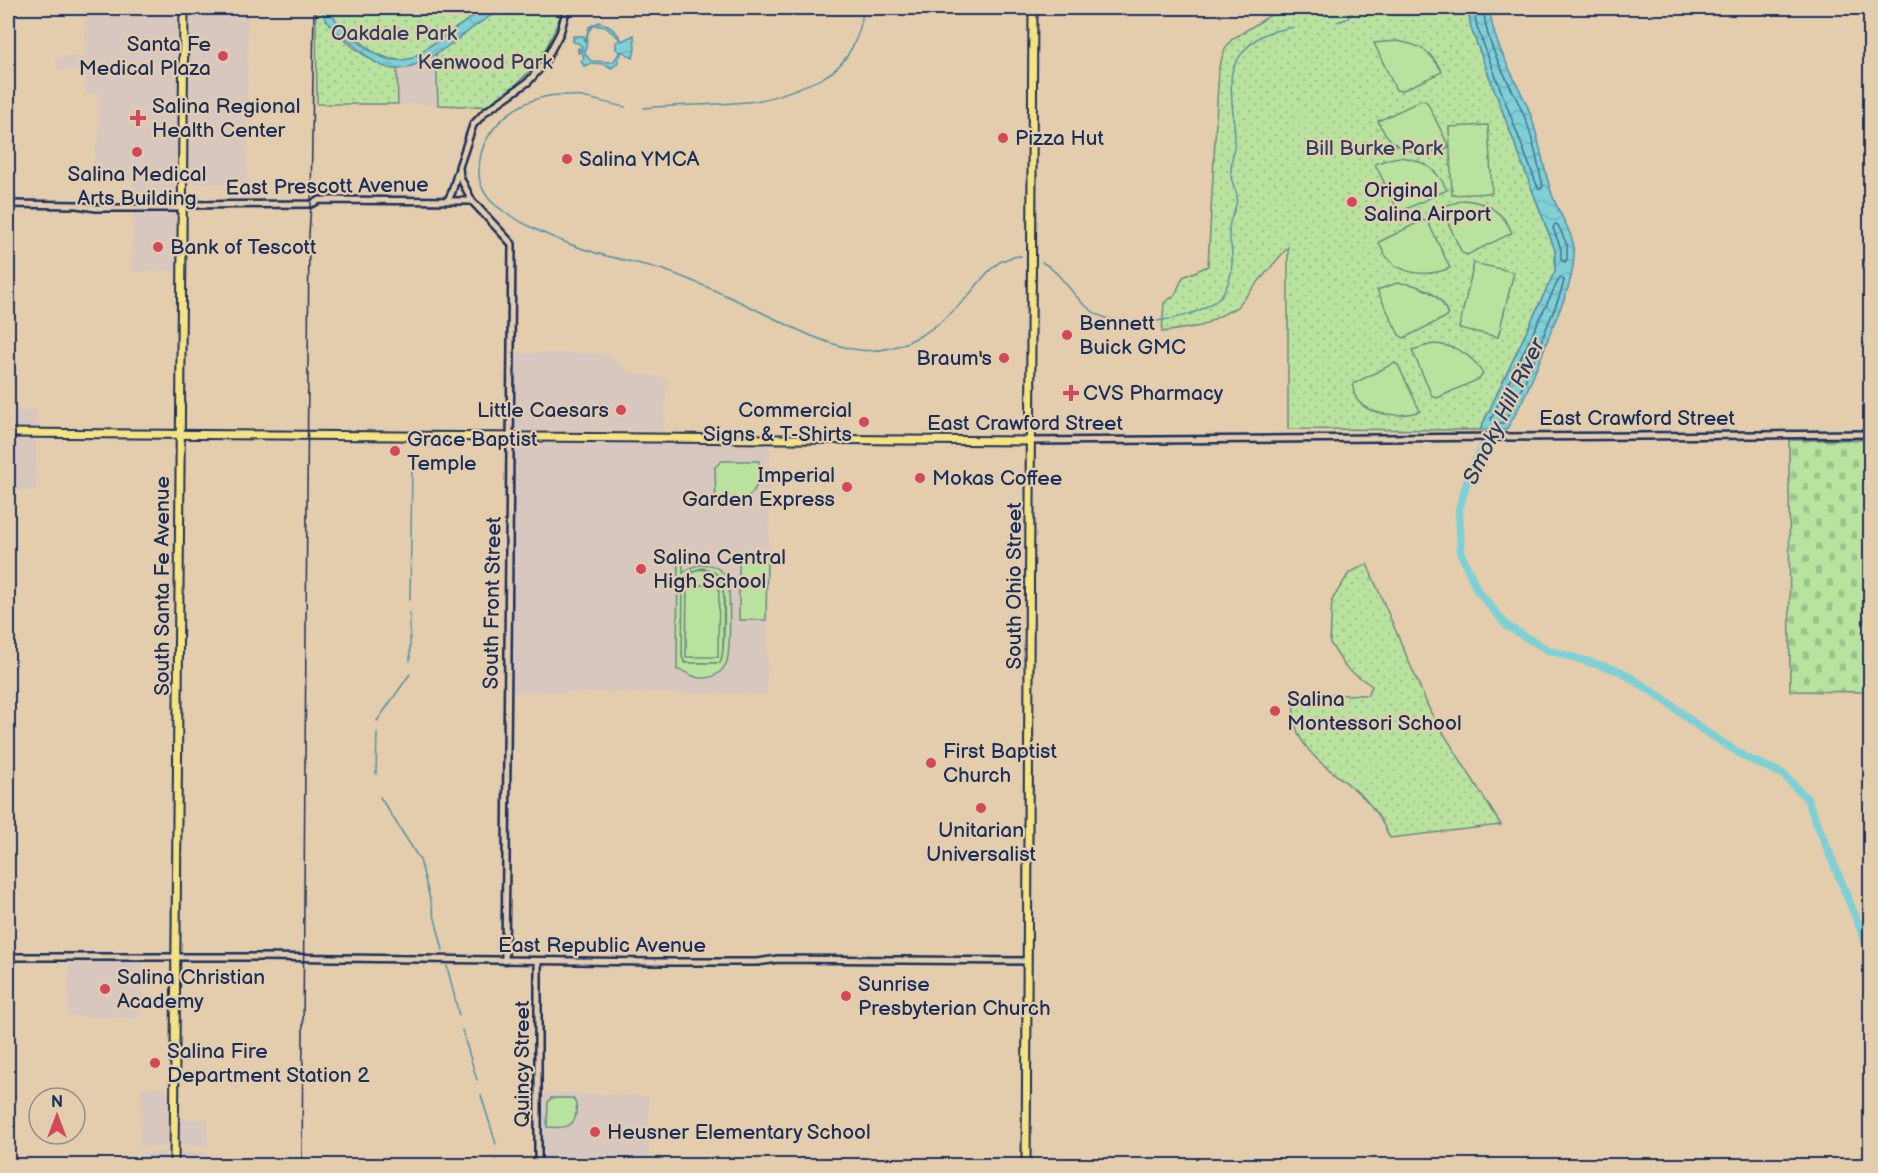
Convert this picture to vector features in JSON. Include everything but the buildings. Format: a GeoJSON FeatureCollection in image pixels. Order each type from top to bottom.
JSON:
{"type":"FeatureCollection","features":[{"type":"Feature","properties":{"kind":"main road","name":"South Santa Fe Avenue"},"geometry":{"type":"LineString","coordinates":[[174,1166],[184,8]]}},
{"type":"Feature","properties":{"kind":"main road","name":"South Ohio Street"},"geometry":{"type":"LineString","coordinates":[[1026,1166],[1033,8]]}},
{"type":"Feature","properties":{"kind":"main road","name":"East Crawford Street"},"geometry":{"type":"LineString","coordinates":[[8,433],[1031,441]]}},
{"type":"Feature","properties":{"kind":"street"},"geometry":{"type":"LineString","coordinates":[[448,201],[473,125],[485,112],[528,82],[543,65],[560,33],[567,8]]}},
{"type":"Feature","properties":{"kind":"street"},"geometry":{"type":"LineString","coordinates":[[459,167],[460,177],[472,201]]}},
{"type":"Feature","properties":{"kind":"street","name":"East Prescott Avenue"},"geometry":{"type":"LineString","coordinates":[[8,204],[77,205],[96,208],[311,204],[320,200],[472,201]]}},
{"type":"Feature","properties":{"kind":"street","name":"South Front Street"},"geometry":{"type":"LineString","coordinates":[[472,201],[512,244],[505,961]]}},
{"type":"Feature","properties":{"kind":"street","name":"East Crawford Street"},"geometry":{"type":"LineString","coordinates":[[1031,441],[1529,435],[1870,434]]}},
{"type":"Feature","properties":{"kind":"street","name":"East Republic Avenue"},"geometry":{"type":"LineString","coordinates":[[8,957],[538,962],[746,962],[778,959],[1027,961]]}},
{"type":"Feature","properties":{"kind":"street","name":"Quincy Street"},"geometry":{"type":"LineString","coordinates":[[538,962],[538,1166]]}},
{"type":"Feature","properties":{"kind":"shaded area","name":"Salina Regional Health Center"},"geometry":{"type":"Polygon","coordinates":[[[55,8],[248,8],[247,184],[188,184],[189,32],[178,32],[176,203],[133,205],[133,180],[99,180],[99,171],[95,171],[95,142],[98,142],[99,93],[85,93],[85,70],[56,69],[56,56],[85,57],[85,9],[55,8]]]}},
{"type":"Feature","properties":{"kind":"shaded area"},"geometry":{"type":"Polygon","coordinates":[[[436,54],[438,105],[398,104],[397,69],[420,64],[436,54]]]}},
{"type":"Feature","properties":{"kind":"shaded area"},"geometry":{"type":"Polygon","coordinates":[[[133,210],[175,212],[176,271],[132,272],[133,210]]]}},
{"type":"Feature","properties":{"kind":"shaded area"},"geometry":{"type":"Polygon","coordinates":[[[516,353],[604,353],[629,372],[667,378],[664,429],[662,431],[519,430],[515,428],[516,353]]]}},
{"type":"Feature","properties":{"kind":"shaded area"},"geometry":{"type":"Polygon","coordinates":[[[8,409],[37,410],[36,428],[8,427],[8,409]]]}},
{"type":"Feature","properties":{"kind":"shaded area"},"geometry":{"type":"Polygon","coordinates":[[[36,439],[36,491],[8,491],[8,440],[36,439]]]}},
{"type":"Feature","properties":{"kind":"shaded area","name":"Salina Central High School"},"geometry":{"type":"Polygon","coordinates":[[[597,442],[768,446],[770,448],[767,694],[512,692],[514,447],[519,443],[597,442]]]}},
{"type":"Feature","properties":{"kind":"shaded area","name":"Salina Christian Academy"},"geometry":{"type":"Polygon","coordinates":[[[69,961],[142,961],[141,1018],[68,1016],[69,961]]]}},
{"type":"Feature","properties":{"kind":"shaded area"},"geometry":{"type":"Polygon","coordinates":[[[141,1088],[163,1088],[168,1091],[167,1144],[165,1146],[140,1147],[141,1088]]]}},
{"type":"Feature","properties":{"kind":"shaded area","name":"Heusner Elementary School"},"geometry":{"type":"Polygon","coordinates":[[[543,1092],[649,1096],[649,1165],[541,1166],[543,1092]]]}},
{"type":"Feature","properties":{"kind":"shaded area"},"geometry":{"type":"Polygon","coordinates":[[[180,1119],[208,1119],[208,1147],[180,1144],[180,1119]]]}},
{"type":"Feature","properties":{"kind":"shaded area"},"geometry":{"type":"Polygon","coordinates":[[[140,1152],[166,1153],[168,1165],[140,1165],[140,1152]]]}},
{"type":"Feature","properties":{"kind":"shaded area"},"geometry":{"type":"Polygon","coordinates":[[[184,1152],[208,1153],[208,1165],[180,1165],[180,1155],[184,1152]]]}},
{"type":"Feature","properties":{"kind":"green space"},"geometry":{"type":"Polygon","coordinates":[[[316,8],[321,8],[332,27],[353,47],[377,63],[397,69],[398,104],[317,104],[316,8]]]}},
{"type":"Feature","properties":{"kind":"green space","name":"Oakdale Park"},"geometry":{"type":"Polygon","coordinates":[[[327,8],[485,8],[412,58],[405,60],[390,59],[373,52],[333,18],[327,8]]]}},
{"type":"Feature","properties":{"kind":"green space","name":"Kenwood Park"},"geometry":{"type":"Polygon","coordinates":[[[505,8],[563,8],[547,46],[534,66],[495,101],[489,105],[479,106],[438,105],[436,54],[490,14],[505,8]]]}},
{"type":"Feature","properties":{"kind":"green space","name":"Bill Burke Park"},"geometry":{"type":"Polygon","coordinates":[[[1276,8],[1468,8],[1471,28],[1555,250],[1555,271],[1480,430],[1288,429],[1288,247],[1237,307],[1201,326],[1162,332],[1164,303],[1175,295],[1183,277],[1208,266],[1219,67],[1225,49],[1231,40],[1274,13],[1276,8]]]}},
{"type":"Feature","properties":{"kind":"green space"},"geometry":{"type":"Polygon","coordinates":[[[1397,41],[1424,50],[1434,59],[1442,72],[1401,91],[1396,90],[1374,43],[1397,41]]]}},
{"type":"Feature","properties":{"kind":"green space"},"geometry":{"type":"Polygon","coordinates":[[[1422,100],[1427,102],[1449,147],[1428,153],[1408,150],[1390,140],[1378,121],[1422,100]]]}},
{"type":"Feature","properties":{"kind":"green space"},"geometry":{"type":"Polygon","coordinates":[[[1488,125],[1492,193],[1452,195],[1449,127],[1488,125]]]}},
{"type":"Feature","properties":{"kind":"green space"},"geometry":{"type":"Polygon","coordinates":[[[1400,157],[1416,160],[1429,167],[1439,176],[1447,190],[1404,210],[1397,208],[1375,164],[1400,157]]]}},
{"type":"Feature","properties":{"kind":"green space"},"geometry":{"type":"Polygon","coordinates":[[[1464,200],[1494,209],[1504,219],[1512,233],[1467,255],[1462,253],[1441,207],[1464,200]]]}},
{"type":"Feature","properties":{"kind":"green space"},"geometry":{"type":"Polygon","coordinates":[[[1423,220],[1428,222],[1450,268],[1429,273],[1408,271],[1391,261],[1384,253],[1379,242],[1423,220]]]}},
{"type":"Feature","properties":{"kind":"green space"},"geometry":{"type":"Polygon","coordinates":[[[1474,263],[1514,272],[1498,337],[1459,328],[1474,263]]]}},
{"type":"Feature","properties":{"kind":"green space"},"geometry":{"type":"Polygon","coordinates":[[[1397,283],[1413,285],[1428,291],[1441,302],[1448,316],[1404,338],[1399,335],[1377,290],[1397,283]]]}},
{"type":"Feature","properties":{"kind":"green space"},"geometry":{"type":"Polygon","coordinates":[[[1433,344],[1449,346],[1462,352],[1474,361],[1483,374],[1479,379],[1437,398],[1432,396],[1412,350],[1433,344]]]}},
{"type":"Feature","properties":{"kind":"green space"},"geometry":{"type":"Polygon","coordinates":[[[1394,363],[1398,365],[1420,411],[1400,415],[1378,412],[1368,409],[1355,395],[1353,384],[1394,363]]]}},
{"type":"Feature","properties":{"kind":"green space"},"geometry":{"type":"Polygon","coordinates":[[[1789,440],[1870,440],[1870,692],[1790,691],[1789,440]]]}},
{"type":"Feature","properties":{"kind":"green space"},"geometry":{"type":"Polygon","coordinates":[[[722,461],[759,461],[760,472],[755,489],[750,495],[736,502],[716,505],[715,467],[722,461]]]}},
{"type":"Feature","properties":{"kind":"green space"},"geometry":{"type":"Polygon","coordinates":[[[678,549],[682,549],[683,573],[696,566],[709,565],[720,571],[729,583],[730,637],[726,664],[716,674],[699,678],[677,670],[678,549]],[[705,568],[693,571],[683,582],[682,657],[685,663],[720,663],[722,658],[723,586],[718,575],[705,568]]]}},
{"type":"Feature","properties":{"kind":"green space"},"geometry":{"type":"Polygon","coordinates":[[[739,552],[767,552],[766,620],[739,620],[739,552]]]}},
{"type":"Feature","properties":{"kind":"green space"},"geometry":{"type":"Polygon","coordinates":[[[1367,564],[1431,713],[1501,825],[1390,838],[1373,808],[1357,791],[1320,762],[1299,735],[1293,694],[1368,695],[1372,686],[1346,668],[1330,643],[1332,600],[1349,573],[1367,564]]]}},
{"type":"Feature","properties":{"kind":"green space"},"geometry":{"type":"Polygon","coordinates":[[[699,569],[715,572],[724,590],[723,652],[720,663],[685,663],[682,657],[682,586],[687,576],[699,569]]]}},
{"type":"Feature","properties":{"kind":"green space"},"geometry":{"type":"Polygon","coordinates":[[[687,585],[719,585],[718,657],[686,657],[687,585]]]}},
{"type":"Feature","properties":{"kind":"green space"},"geometry":{"type":"Polygon","coordinates":[[[551,1098],[573,1098],[576,1113],[570,1125],[547,1127],[548,1102],[551,1098]]]}},
{"type":"Feature","properties":{"kind":"water"},"geometry":{"type":"Polygon","coordinates":[[[321,8],[329,8],[337,22],[352,37],[377,55],[391,60],[405,60],[412,58],[486,8],[504,8],[420,63],[406,68],[393,69],[372,60],[339,33],[326,20],[321,8]]]}},
{"type":"Feature","properties":{"kind":"water"},"geometry":{"type":"Polygon","coordinates":[[[1468,8],[1490,8],[1495,36],[1530,113],[1550,187],[1569,231],[1574,252],[1572,272],[1564,299],[1538,366],[1506,430],[1480,430],[1555,271],[1555,250],[1471,28],[1468,8]]]}},
{"type":"Feature","properties":{"kind":"water"},"geometry":{"type":"Polygon","coordinates":[[[599,22],[602,23],[615,32],[622,41],[634,35],[633,58],[622,51],[617,64],[611,68],[598,64],[584,66],[581,61],[584,59],[582,51],[578,53],[578,48],[582,47],[573,42],[573,36],[584,36],[585,42],[589,27],[599,22]],[[594,25],[588,32],[585,54],[591,61],[613,62],[620,52],[616,49],[616,42],[619,38],[605,27],[594,25]]]}},
{"type":"Feature","properties":{"kind":"waterway"},"geometry":{"type":"LineString","coordinates":[[644,108],[755,101],[777,96],[818,80],[833,72],[847,56],[857,38],[863,8]]}},
{"type":"Feature","properties":{"kind":"waterway"},"geometry":{"type":"LineString","coordinates":[[1337,22],[1347,19],[1356,8]]}},
{"type":"Feature","properties":{"kind":"waterway"},"geometry":{"type":"LineString","coordinates":[[1042,262],[1051,268],[1087,307],[1096,314],[1116,320],[1145,322],[1183,316],[1205,307],[1221,296],[1230,279],[1232,269],[1229,229],[1237,198],[1231,177],[1235,136],[1231,92],[1232,72],[1241,54],[1262,35],[1294,27]]}},
{"type":"Feature","properties":{"kind":"waterway"},"geometry":{"type":"LineString","coordinates":[[625,107],[578,96],[559,95],[522,105],[499,122],[484,145],[479,173],[485,194],[504,212],[557,239],[596,253],[675,274],[812,336],[836,345],[860,350],[890,348],[919,337],[956,309],[996,265],[1011,257],[1021,256]]}},
{"type":"Feature","properties":{"kind":"waterway","name":"Smoky Hill River"},"geometry":{"type":"LineString","coordinates":[[1495,423],[1470,472],[1459,509],[1461,553],[1477,590],[1507,626],[1548,650],[1620,671],[1747,758],[1783,774],[1807,799],[1870,952]]}},
{"type":"Feature","properties":{"kind":"waterway"},"geometry":{"type":"LineString","coordinates":[[410,600],[412,470]]}},
{"type":"Feature","properties":{"kind":"waterway"},"geometry":{"type":"LineString","coordinates":[[410,613],[410,661]]}},
{"type":"Feature","properties":{"kind":"waterway"},"geometry":{"type":"LineString","coordinates":[[377,721],[410,674]]}},
{"type":"Feature","properties":{"kind":"waterway"},"geometry":{"type":"LineString","coordinates":[[376,774],[377,733]]}},
{"type":"Feature","properties":{"kind":"waterway"},"geometry":{"type":"LineString","coordinates":[[380,797],[420,860],[443,950]]}},
{"type":"Feature","properties":{"kind":"waterway"},"geometry":{"type":"LineString","coordinates":[[447,966],[459,1015]]}},
{"type":"Feature","properties":{"kind":"waterway"},"geometry":{"type":"LineString","coordinates":[[462,1030],[477,1080]]}},
{"type":"Feature","properties":{"kind":"waterway"},"geometry":{"type":"LineString","coordinates":[[481,1095],[496,1144]]}},
{"type":"Feature","properties":{"kind":"waterway"},"geometry":{"type":"LineString","coordinates":[[496,1160],[498,1166]]}},
{"type":"Feature","properties":{"kind":"railway"},"geometry":{"type":"LineString","coordinates":[[302,1166],[309,234],[314,8]]}},
{"type":"Feature","properties":{"kind":"place","name":"Santa Fe Medical Plaza"},"geometry":{"type":"Point","coordinates":[223,56]}},
{"type":"Feature","properties":{"kind":"place","name":"Salina Regional Health Center"},"geometry":{"type":"Point","coordinates":[138,118]}},
{"type":"Feature","properties":{"kind":"place","name":"Pizza Hut"},"geometry":{"type":"Point","coordinates":[1003,138]}},
{"type":"Feature","properties":{"kind":"place","name":"Salina Medical Arts Building"},"geometry":{"type":"Point","coordinates":[137,152]}},
{"type":"Feature","properties":{"kind":"place","name":"Salina YMCA"},"geometry":{"type":"Point","coordinates":[567,159]}},
{"type":"Feature","properties":{"kind":"place","name":"Original Salina Airport"},"geometry":{"type":"Point","coordinates":[1352,202]}},
{"type":"Feature","properties":{"kind":"place","name":"Bank of Tescott"},"geometry":{"type":"Point","coordinates":[158,247]}},
{"type":"Feature","properties":{"kind":"place","name":"Bennett Buick GMC"},"geometry":{"type":"Point","coordinates":[1067,335]}},
{"type":"Feature","properties":{"kind":"place","name":"Braum's"},"geometry":{"type":"Point","coordinates":[1004,358]}},
{"type":"Feature","properties":{"kind":"place","name":"CVS Pharmacy"},"geometry":{"type":"Point","coordinates":[1071,393]}},
{"type":"Feature","properties":{"kind":"place","name":"Little Caesars"},"geometry":{"type":"Point","coordinates":[621,410]}},
{"type":"Feature","properties":{"kind":"place","name":"Commercial Signs & T-Shirts"},"geometry":{"type":"Point","coordinates":[864,422]}},
{"type":"Feature","properties":{"kind":"place","name":"Grace Baptist Temple"},"geometry":{"type":"Point","coordinates":[395,451]}},
{"type":"Feature","properties":{"kind":"place","name":"Mokas Coffee"},"geometry":{"type":"Point","coordinates":[920,478]}},
{"type":"Feature","properties":{"kind":"place","name":"Imperial Garden Express"},"geometry":{"type":"Point","coordinates":[847,487]}},
{"type":"Feature","properties":{"kind":"place","name":"Salina Central High School"},"geometry":{"type":"Point","coordinates":[641,569]}},
{"type":"Feature","properties":{"kind":"place","name":"Salina Montessori School"},"geometry":{"type":"Point","coordinates":[1275,711]}},
{"type":"Feature","properties":{"kind":"place","name":"First Baptist Church"},"geometry":{"type":"Point","coordinates":[931,763]}},
{"type":"Feature","properties":{"kind":"place","name":"Unitarian Universalist"},"geometry":{"type":"Point","coordinates":[981,808]}},
{"type":"Feature","properties":{"kind":"place","name":"Salina Christian Academy"},"geometry":{"type":"Point","coordinates":[105,989]}},
{"type":"Feature","properties":{"kind":"place","name":"Sunrise Presbyterian Church"},"geometry":{"type":"Point","coordinates":[846,996]}},
{"type":"Feature","properties":{"kind":"place","name":"Salina Fire Department Station 2"},"geometry":{"type":"Point","coordinates":[155,1063]}},
{"type":"Feature","properties":{"kind":"place","name":"Heusner Elementary School"},"geometry":{"type":"Point","coordinates":[595,1132]}}]}
